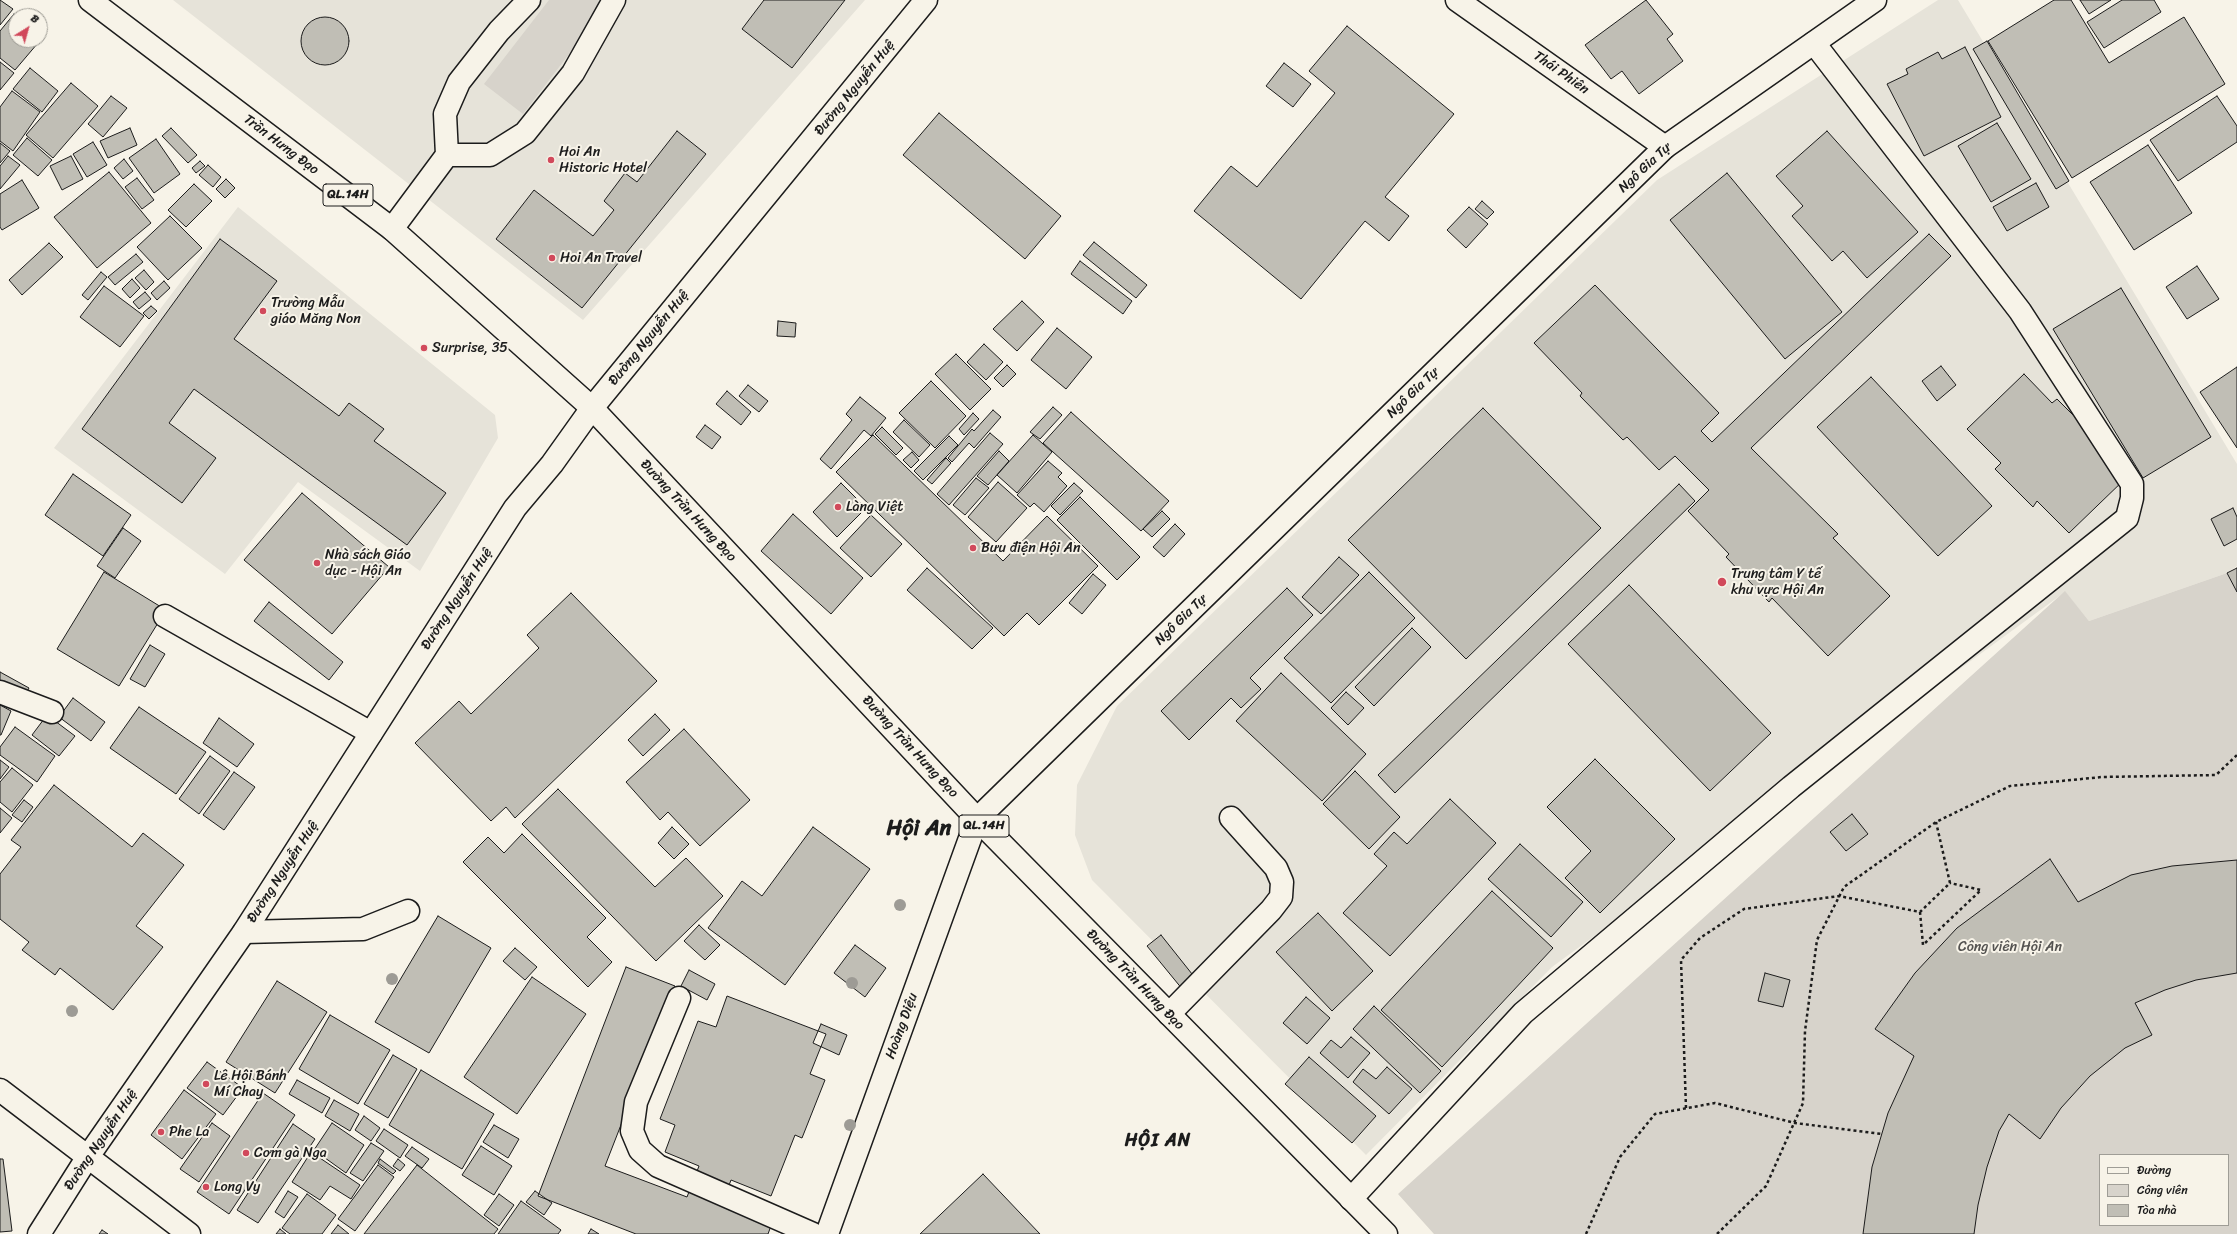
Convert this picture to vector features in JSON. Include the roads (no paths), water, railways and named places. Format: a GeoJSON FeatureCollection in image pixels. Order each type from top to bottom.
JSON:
{"type":"FeatureCollection","features":[{"type":"Feature","properties":{"kind":"street","name":"Trần Hưng Đạo"},"geometry":{"type":"LineString","coordinates":[[90,0],[392,229],[592,408]]}},
{"type":"Feature","properties":{"kind":"street"},"geometry":{"type":"LineString","coordinates":[[392,229],[447,155],[445,114],[459,82],[499,31],[529,0]]}},
{"type":"Feature","properties":{"kind":"street"},"geometry":{"type":"LineString","coordinates":[[447,155],[490,155],[525,133],[573,73],[614,0]]}},
{"type":"Feature","properties":{"kind":"street","name":"Đường Nguyễn Huệ"},"geometry":{"type":"LineString","coordinates":[[39,1234],[87,1158],[244,932],[515,508],[552,464],[592,408],[926,0]]}},
{"type":"Feature","properties":{"kind":"street","name":"Thái Phiên"},"geometry":{"type":"LineString","coordinates":[[1457,0],[1665,147]]}},
{"type":"Feature","properties":{"kind":"street","name":"Ngô Gia Tự"},"geometry":{"type":"LineString","coordinates":[[977,819],[1665,147],[1875,0]]}},
{"type":"Feature","properties":{"kind":"street"},"geometry":{"type":"LineString","coordinates":[[1351,1199],[1523,1013],[1791,787],[2127,518],[2132,498],[2132,484],[2020,311],[1814,42]]}},
{"type":"Feature","properties":{"kind":"street","name":"Đường Trần Hưng Đạo"},"geometry":{"type":"LineString","coordinates":[[592,408],[977,819],[1386,1234]]}},
{"type":"Feature","properties":{"kind":"street"},"geometry":{"type":"LineString","coordinates":[[165,616],[371,734]]}},
{"type":"Feature","properties":{"kind":"street"},"geometry":{"type":"LineString","coordinates":[[0,692],[52,712]]}},
{"type":"Feature","properties":{"kind":"street"},"geometry":{"type":"LineString","coordinates":[[1169,1014],[1271,910],[1281,897],[1282,882],[1276,868],[1231,818]]}},
{"type":"Feature","properties":{"kind":"street","name":"Hoàng Diệu"},"geometry":{"type":"LineString","coordinates":[[827,1234],[977,819]]}},
{"type":"Feature","properties":{"kind":"street"},"geometry":{"type":"LineString","coordinates":[[244,932],[363,929],[408,911]]}},
{"type":"Feature","properties":{"kind":"street"},"geometry":{"type":"LineString","coordinates":[[679,998],[636,1102],[632,1131],[640,1150],[658,1166],[813,1234]]}},
{"type":"Feature","properties":{"kind":"street"},"geometry":{"type":"LineString","coordinates":[[0,1090],[87,1158],[189,1234]]}},
{"type":"Feature","properties":{"kind":"place","name":"Hoi An Historic Hotel"},"geometry":{"type":"Point","coordinates":[551,160]}},
{"type":"Feature","properties":{"kind":"place","name":"Hoi An Travel"},"geometry":{"type":"Point","coordinates":[552,258]}},
{"type":"Feature","properties":{"kind":"place","name":"Trường Mẫu giáo Măng Non"},"geometry":{"type":"Point","coordinates":[263,311]}},
{"type":"Feature","properties":{"kind":"place","name":"Surprise, 35"},"geometry":{"type":"Point","coordinates":[424,348]}},
{"type":"Feature","properties":{"kind":"place","name":"Làng Việt"},"geometry":{"type":"Point","coordinates":[838,507]}},
{"type":"Feature","properties":{"kind":"place","name":"Bưu điện Hội An"},"geometry":{"type":"Point","coordinates":[973,548]}},
{"type":"Feature","properties":{"kind":"place","name":"Nhà sách Giáo dục - Hội An"},"geometry":{"type":"Point","coordinates":[317,563]}},
{"type":"Feature","properties":{"kind":"place","name":"Trung tâm Y tế khu vực Hội An"},"geometry":{"type":"Point","coordinates":[1722,582]}},
{"type":"Feature","properties":{"kind":"place","name":"Lê Hội Bánh Mí Chay"},"geometry":{"type":"Point","coordinates":[206,1084]}},
{"type":"Feature","properties":{"kind":"place","name":"Phe La"},"geometry":{"type":"Point","coordinates":[161,1132]}},
{"type":"Feature","properties":{"kind":"place","name":"Cơm gà Nga"},"geometry":{"type":"Point","coordinates":[246,1153]}},
{"type":"Feature","properties":{"kind":"place","name":"Long Vy"},"geometry":{"type":"Point","coordinates":[206,1187]}},
{"type":"Feature","properties":{"kind":"district","name":"Hội An"},"geometry":{"type":"Point","coordinates":[919,829]}},
{"type":"Feature","properties":{"kind":"district","name":"HỘI AN"},"geometry":{"type":"Point","coordinates":[1158,1141]}},
{"type":"Feature","properties":{"kind":"park label","name":"Công viên Hội An"},"geometry":{"type":"Point","coordinates":[2010,947]}}]}
